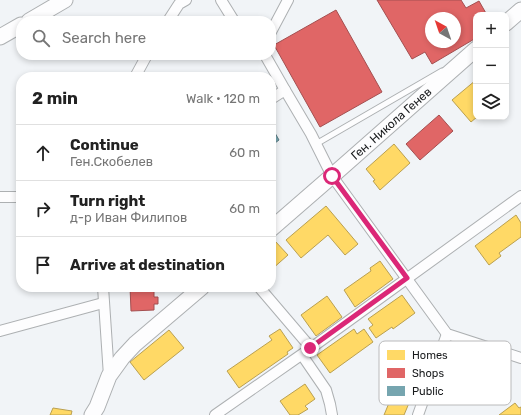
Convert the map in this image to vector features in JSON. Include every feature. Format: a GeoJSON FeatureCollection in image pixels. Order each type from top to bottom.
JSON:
{"type":"FeatureCollection","features":[{"type":"Feature","properties":{"kind":"street"},"geometry":{"type":"LineString","coordinates":[[37,16],[65,0]]}},
{"type":"Feature","properties":{"kind":"street"},"geometry":{"type":"LineString","coordinates":[[221,0],[231,16]]}},
{"type":"Feature","properties":{"kind":"street"},"geometry":{"type":"LineString","coordinates":[[276,23],[288,0]]}},
{"type":"Feature","properties":{"kind":"street"},"geometry":{"type":"LineString","coordinates":[[171,16],[180,1]]}},
{"type":"Feature","properties":{"kind":"street"},"geometry":{"type":"LineString","coordinates":[[509,20],[521,10]]}},
{"type":"Feature","properties":{"kind":"street"},"geometry":{"type":"LineString","coordinates":[[0,38],[16,28]]}},
{"type":"Feature","properties":{"kind":"street","name":"Ген. Никола Генев"},"geometry":{"type":"LineString","coordinates":[[276,225],[473,52]]}},
{"type":"Feature","properties":{"kind":"street"},"geometry":{"type":"LineString","coordinates":[[138,72],[144,60]]}},
{"type":"Feature","properties":{"kind":"street"},"geometry":{"type":"LineString","coordinates":[[268,60],[275,72]]}},
{"type":"Feature","properties":{"kind":"street"},"geometry":{"type":"LineString","coordinates":[[276,74],[311,134],[332,176],[447,334],[469,341]]}},
{"type":"Feature","properties":{"kind":"street"},"geometry":{"type":"LineString","coordinates":[[276,96],[285,90]]}},
{"type":"Feature","properties":{"kind":"street"},"geometry":{"type":"LineString","coordinates":[[215,415],[302,355],[521,196]]}},
{"type":"Feature","properties":{"kind":"street"},"geometry":{"type":"LineString","coordinates":[[0,197],[16,197]]}},
{"type":"Feature","properties":{"kind":"street"},"geometry":{"type":"LineString","coordinates":[[103,292],[109,376]]}},
{"type":"Feature","properties":{"kind":"street"},"geometry":{"type":"LineString","coordinates":[[96,412],[109,376],[122,358],[135,344],[196,292]]}},
{"type":"Feature","properties":{"kind":"street"},"geometry":{"type":"LineString","coordinates":[[262,292],[310,348]]}},
{"type":"Feature","properties":{"kind":"street"},"geometry":{"type":"LineString","coordinates":[[0,331],[103,303]]}},
{"type":"Feature","properties":{"kind":"street"},"geometry":{"type":"LineString","coordinates":[[444,341],[447,334]]}},
{"type":"Feature","properties":{"kind":"street"},"geometry":{"type":"LineString","coordinates":[[302,355],[326,390],[332,415]]}},
{"type":"Feature","properties":{"kind":"street"},"geometry":{"type":"LineString","coordinates":[[511,355],[521,358]]}},
{"type":"Feature","properties":{"kind":"street"},"geometry":{"type":"LineString","coordinates":[[418,415],[422,405]]}},
{"type":"Feature","properties":{"kind":"lane"},"geometry":{"type":"LineString","coordinates":[[316,144],[444,70],[453,70]]}},
{"type":"Feature","properties":{"kind":"building: Homes"},"geometry":{"type":"Polygon","coordinates":[[[473,82],[473,120],[471,122],[452,100],[473,82]]]}},
{"type":"Feature","properties":{"kind":"building: Homes"},"geometry":{"type":"Polygon","coordinates":[[[394,144],[410,163],[380,190],[373,181],[375,180],[366,169],[394,144]]]}},
{"type":"Feature","properties":{"kind":"building: Homes"},"geometry":{"type":"Polygon","coordinates":[[[326,206],[358,244],[345,255],[328,235],[301,258],[286,240],[326,206]]]}},
{"type":"Feature","properties":{"kind":"building: Homes"},"geometry":{"type":"Polygon","coordinates":[[[516,215],[521,223],[521,237],[499,253],[501,256],[489,265],[475,246],[516,215]]]}},
{"type":"Feature","properties":{"kind":"building: Homes"},"geometry":{"type":"Polygon","coordinates":[[[276,242],[288,255],[276,266],[276,242]]]}},
{"type":"Feature","properties":{"kind":"building: Homes"},"geometry":{"type":"Polygon","coordinates":[[[380,261],[393,279],[355,307],[344,290],[371,271],[370,268],[380,261]]]}},
{"type":"Feature","properties":{"kind":"building: Homes"},"geometry":{"type":"Polygon","coordinates":[[[402,295],[415,313],[393,329],[392,327],[376,338],[369,328],[373,325],[368,319],[402,295]]]}},
{"type":"Feature","properties":{"kind":"building: Homes"},"geometry":{"type":"Polygon","coordinates":[[[327,296],[342,317],[316,336],[301,315],[327,296]]]}},
{"type":"Feature","properties":{"kind":"building: Homes"},"geometry":{"type":"Polygon","coordinates":[[[280,329],[293,348],[287,352],[288,354],[239,388],[227,371],[272,340],[269,336],[280,329]]]}},
{"type":"Feature","properties":{"kind":"building: Homes"},"geometry":{"type":"Polygon","coordinates":[[[354,329],[357,334],[364,329],[373,342],[330,373],[317,355],[354,329]]]}},
{"type":"Feature","properties":{"kind":"building: Homes"},"geometry":{"type":"Polygon","coordinates":[[[169,330],[184,348],[144,380],[130,362],[169,330]]]}},
{"type":"Feature","properties":{"kind":"building: Homes"},"geometry":{"type":"Polygon","coordinates":[[[305,384],[315,399],[305,406],[308,409],[298,415],[290,415],[280,401],[305,384]]]}},
{"type":"Feature","properties":{"kind":"building: Homes"},"geometry":{"type":"Polygon","coordinates":[[[515,403],[519,408],[521,407],[521,415],[499,415],[515,403]]]}},
{"type":"Feature","properties":{"kind":"building: Homes"},"geometry":{"type":"Polygon","coordinates":[[[388,405],[408,405],[404,415],[384,415],[388,405]]]}},
{"type":"Feature","properties":{"kind":"building: Homes"},"geometry":{"type":"Polygon","coordinates":[[[53,408],[72,411],[71,415],[50,415],[53,408]]]}},
{"type":"Feature","properties":{"kind":"building: Shops"},"geometry":{"type":"Polygon","coordinates":[[[377,0],[461,0],[466,8],[479,1],[485,12],[473,12],[473,40],[461,47],[461,12],[425,12],[425,48],[459,48],[432,64],[425,52],[412,59],[377,0]]]}},
{"type":"Feature","properties":{"kind":"building: Shops"},"geometry":{"type":"Polygon","coordinates":[[[336,10],[382,92],[320,127],[276,49],[276,44],[336,10]]]}},
{"type":"Feature","properties":{"kind":"building: Shops"},"geometry":{"type":"Polygon","coordinates":[[[439,115],[453,131],[420,160],[406,144],[439,115]]]}},
{"type":"Feature","properties":{"kind":"building: Shops"},"geometry":{"type":"Polygon","coordinates":[[[130,292],[154,292],[154,297],[158,297],[158,304],[154,304],[154,310],[131,311],[130,292]]]}},
{"type":"Feature","properties":{"kind":"building: Public"},"geometry":{"type":"Polygon","coordinates":[[[276,135],[279,140],[276,142],[276,135]]]}},
{"type":"Feature","properties":{"kind":"route"},"geometry":{"type":"LineString","coordinates":[[310,348],[407,278],[332,176]]}}]}
